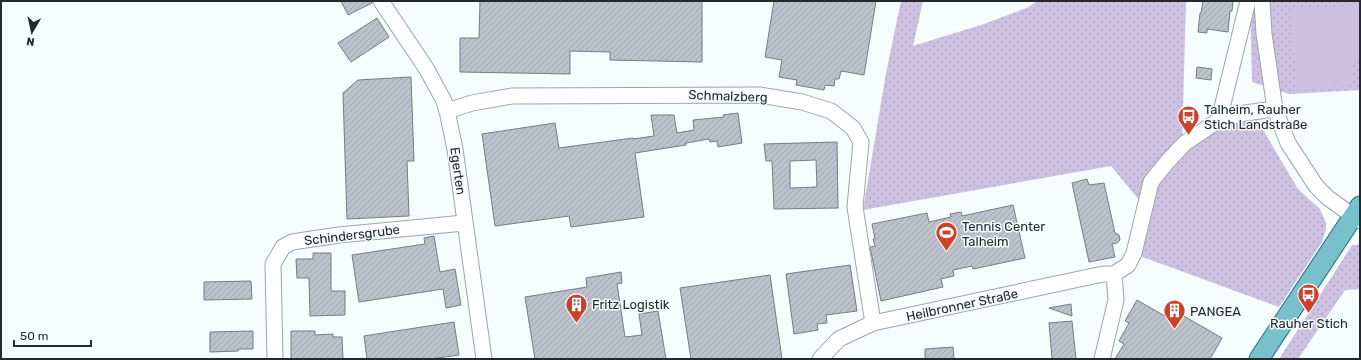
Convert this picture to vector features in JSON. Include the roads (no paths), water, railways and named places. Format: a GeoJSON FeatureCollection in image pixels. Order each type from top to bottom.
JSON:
{"type":"FeatureCollection","features":[{"type":"Feature","properties":{"kind":"main road"},"geometry":{"type":"LineString","coordinates":[[1259,359],[1358,214]]}},
{"type":"Feature","properties":{"kind":"street","name":"Egerten"},"geometry":{"type":"LineString","coordinates":[[381,1],[426,68],[444,101],[447,111],[455,149],[464,223],[484,359]]}},
{"type":"Feature","properties":{"kind":"street"},"geometry":{"type":"LineString","coordinates":[[1219,120],[1248,1]]}},
{"type":"Feature","properties":{"kind":"street"},"geometry":{"type":"LineString","coordinates":[[1262,1],[1264,34],[1275,109],[1288,143],[1316,186],[1328,198],[1358,214]]}},
{"type":"Feature","properties":{"kind":"street","name":"Schmalzberg"},"geometry":{"type":"LineString","coordinates":[[447,111],[472,103],[512,96],[760,95],[802,102],[831,111],[853,128],[861,142],[855,207],[873,323]]}},
{"type":"Feature","properties":{"kind":"street"},"geometry":{"type":"LineString","coordinates":[[1102,359],[1116,300],[1114,274],[1128,265],[1134,253],[1151,182],[1166,162],[1185,142],[1219,120],[1245,113],[1275,109]]}},
{"type":"Feature","properties":{"kind":"street","name":"Schindersgrube"},"geometry":{"type":"LineString","coordinates":[[275,359],[273,264],[283,247],[292,242],[339,235],[464,223]]}},
{"type":"Feature","properties":{"kind":"street","name":"Heilbronner Straße"},"geometry":{"type":"LineString","coordinates":[[820,359],[839,339],[873,323],[1103,274],[1114,274]]}},
{"type":"Feature","properties":{"kind":"place","name":"Talheim, Rauher Stich Landstraße"},"geometry":{"type":"Point","coordinates":[1189,136]}},
{"type":"Feature","properties":{"kind":"place","name":"Tennis Center Talheim"},"geometry":{"type":"Point","coordinates":[947,252]}},
{"type":"Feature","properties":{"kind":"place","name":"Rauher Stich"},"geometry":{"type":"Point","coordinates":[1309,314]}},
{"type":"Feature","properties":{"kind":"place","name":"Fritz Logistik"},"geometry":{"type":"Point","coordinates":[576,324]}},
{"type":"Feature","properties":{"kind":"place","name":"PANGEA"},"geometry":{"type":"Point","coordinates":[1175,330]}}]}
